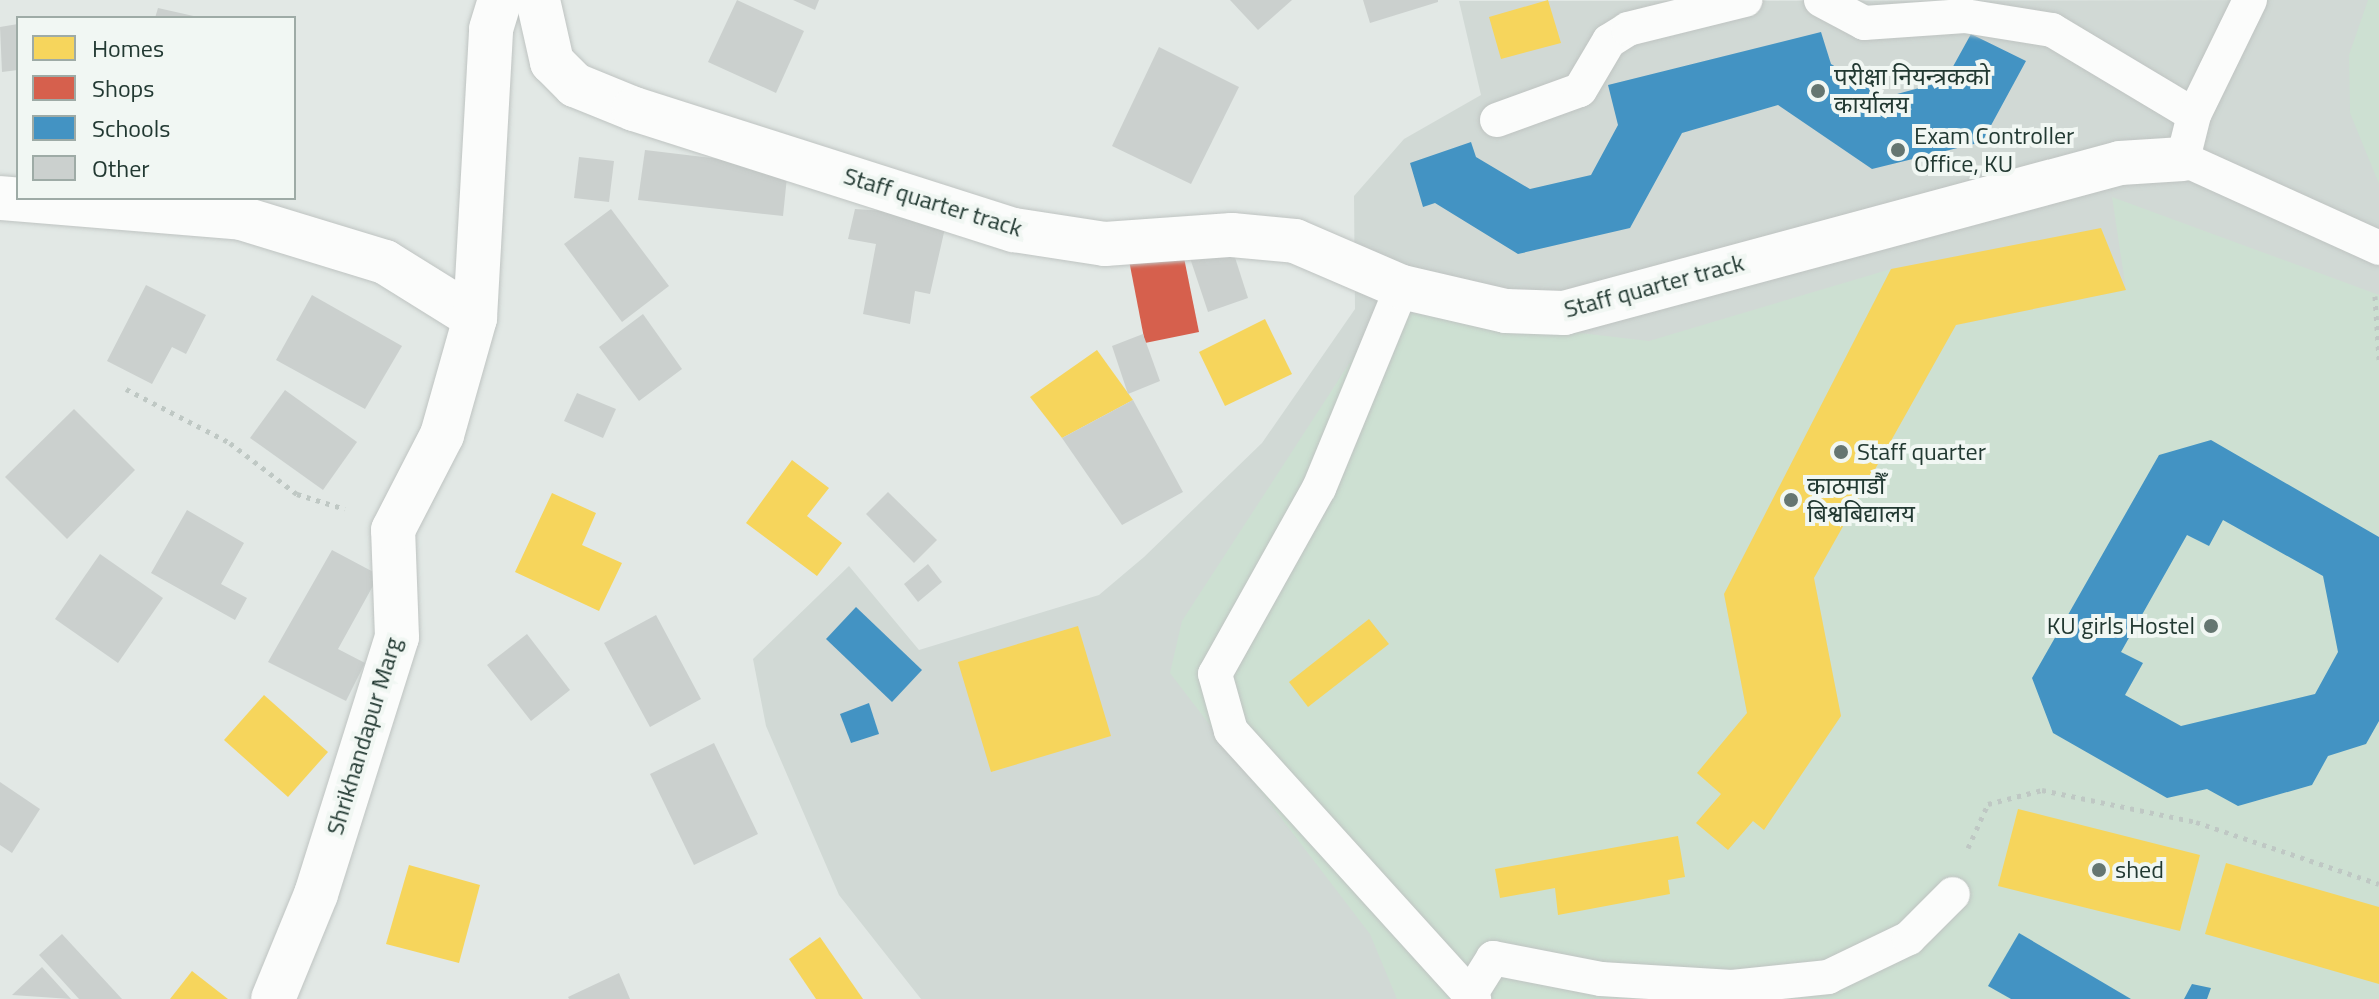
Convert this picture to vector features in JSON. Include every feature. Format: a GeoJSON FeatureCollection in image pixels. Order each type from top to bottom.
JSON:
{"type":"FeatureCollection","features":[{"type":"Feature","properties":{"kind":"street","name":"Shrikhandapur Marg"},"geometry":{"type":"LineString","coordinates":[[273,999],[316,894],[397,637],[393,530],[442,435],[475,318],[491,29],[500,0]]}},
{"type":"Feature","properties":{"kind":"street","name":"Staff quarter track"},"geometry":{"type":"LineString","coordinates":[[538,0],[552,62],[575,85],[634,109],[1014,230],[1105,244],[1232,235],[1295,241],[1402,287],[1506,311],[1564,313],[2120,163],[2183,159]]}},
{"type":"Feature","properties":{"kind":"street"},"geometry":{"type":"LineString","coordinates":[[24,200],[241,218],[385,262],[475,318]]}},
{"type":"Feature","properties":{"kind":"lane"},"geometry":{"type":"LineString","coordinates":[[1497,120],[1580,90],[1609,41],[1628,29],[1745,0]]}},
{"type":"Feature","properties":{"kind":"lane"},"geometry":{"type":"LineString","coordinates":[[1821,0],[1864,23],[1965,16],[2052,30],[2194,115]]}},
{"type":"Feature","properties":{"kind":"lane"},"geometry":{"type":"LineString","coordinates":[[2183,159],[2194,115],[2250,0]]}},
{"type":"Feature","properties":{"kind":"lane","name":"Staff quarter track"},"geometry":{"type":"LineString","coordinates":[[2183,159],[2378,248]]}},
{"type":"Feature","properties":{"kind":"lane"},"geometry":{"type":"LineString","coordinates":[[1402,287],[1319,488],[1215,674],[1231,731],[1473,996],[1493,958],[1601,979],[1732,987],[1828,977],[1909,938],[1953,894]]}},
{"type":"Feature","properties":{"kind":"path"},"geometry":{"type":"LineString","coordinates":[[2378,248],[2379,360]]}},
{"type":"Feature","properties":{"kind":"path"},"geometry":{"type":"LineString","coordinates":[[126,389],[230,443],[297,494],[393,530]]}},
{"type":"Feature","properties":{"kind":"path"},"geometry":{"type":"LineString","coordinates":[[1953,894],[1988,804],[2042,790],[2196,822],[2379,884]]}},
{"type":"Feature","properties":{"kind":"shaded area","name":"काठमाडौँ बिश्वबिद्यालय"},"geometry":{"type":"Polygon","coordinates":[[[2379,0],[2379,999],[921,999],[839,895],[766,726],[753,659],[849,566],[919,650],[1099,595],[1144,557],[1262,443],[1355,309],[1354,196],[1404,139],[1481,95],[1459,1],[2379,0]]]}},
{"type":"Feature","properties":{"kind":"green space"},"geometry":{"type":"Polygon","coordinates":[[[2368,0],[2379,0],[2379,184],[2350,113],[2349,55],[2368,0]]]}},
{"type":"Feature","properties":{"kind":"green space"},"geometry":{"type":"Polygon","coordinates":[[[2112,197],[2379,295],[2379,999],[1397,999],[1370,934],[1170,673],[1182,621],[1384,310],[1649,341],[1891,269],[1724,594],[1747,713],[1698,773],[1721,794],[1696,823],[1728,850],[1753,821],[1764,829],[1841,716],[1814,578],[1956,325],[2126,290],[2112,197]]]}},
{"type":"Feature","properties":{"kind":"building: Homes"},"geometry":{"type":"Polygon","coordinates":[[[1548,0],[1561,43],[1501,59],[1489,17],[1548,0]]]}},
{"type":"Feature","properties":{"kind":"building: Homes","name":"Staff quarter"},"geometry":{"type":"Polygon","coordinates":[[[2101,228],[2126,290],[1956,325],[1814,578],[1841,716],[1764,830],[1753,821],[1728,850],[1696,823],[1721,794],[1697,773],[1747,713],[1724,594],[1891,269],[2101,228]]]}},
{"type":"Feature","properties":{"kind":"building: Homes"},"geometry":{"type":"Polygon","coordinates":[[[1265,319],[1292,374],[1225,406],[1199,352],[1265,319]]]}},
{"type":"Feature","properties":{"kind":"building: Homes"},"geometry":{"type":"Polygon","coordinates":[[[1097,350],[1133,400],[1062,438],[1030,397],[1097,350]]]}},
{"type":"Feature","properties":{"kind":"building: Homes"},"geometry":{"type":"Polygon","coordinates":[[[792,460],[829,488],[807,516],[842,543],[817,576],[746,523],[792,460]]]}},
{"type":"Feature","properties":{"kind":"building: Homes"},"geometry":{"type":"Polygon","coordinates":[[[552,493],[596,513],[582,545],[622,563],[599,611],[515,572],[552,493]]]}},
{"type":"Feature","properties":{"kind":"building: Homes"},"geometry":{"type":"Polygon","coordinates":[[[1369,619],[1389,644],[1308,707],[1289,682],[1369,619]]]}},
{"type":"Feature","properties":{"kind":"building: Homes"},"geometry":{"type":"Polygon","coordinates":[[[1078,626],[1111,736],[991,772],[958,662],[1078,626]]]}},
{"type":"Feature","properties":{"kind":"building: Homes"},"geometry":{"type":"Polygon","coordinates":[[[264,695],[328,752],[288,797],[224,740],[264,695]]]}},
{"type":"Feature","properties":{"kind":"building: Homes","name":"shed"},"geometry":{"type":"Polygon","coordinates":[[[2018,809],[2200,855],[2180,931],[1998,886],[2018,809]]]}},
{"type":"Feature","properties":{"kind":"building: Homes"},"geometry":{"type":"Polygon","coordinates":[[[1678,836],[1685,877],[1668,880],[1670,894],[1558,915],[1555,888],[1500,898],[1495,869],[1678,836]]]}},
{"type":"Feature","properties":{"kind":"building: Homes","name":"shed"},"geometry":{"type":"Polygon","coordinates":[[[2226,863],[2379,907],[2379,984],[2205,934],[2226,863]]]}},
{"type":"Feature","properties":{"kind":"building: Homes"},"geometry":{"type":"Polygon","coordinates":[[[409,865],[480,885],[459,963],[386,944],[409,865]]]}},
{"type":"Feature","properties":{"kind":"building: Homes"},"geometry":{"type":"Polygon","coordinates":[[[820,937],[863,999],[816,999],[789,959],[820,937]]]}},
{"type":"Feature","properties":{"kind":"building: Homes"},"geometry":{"type":"Polygon","coordinates":[[[192,971],[228,999],[170,999],[192,971]]]}},
{"type":"Feature","properties":{"kind":"building: Shops"},"geometry":{"type":"Polygon","coordinates":[[[1180,238],[1199,332],[1145,343],[1127,250],[1180,238]]]}},
{"type":"Feature","properties":{"kind":"building: Schools","name":"Exam Controller Office, KU"},"geometry":{"type":"Polygon","coordinates":[[[1821,32],[1831,64],[1886,97],[1945,81],[1971,34],[2026,61],[1982,142],[1872,169],[1778,105],[1682,133],[1630,228],[1518,254],[1435,203],[1423,207],[1410,163],[1471,142],[1476,157],[1530,189],[1591,175],[1618,125],[1608,85],[1821,32]]]}},
{"type":"Feature","properties":{"kind":"building: Schools"},"geometry":{"type":"Polygon","coordinates":[[[2211,440],[2379,537],[2379,721],[2366,744],[2328,756],[2312,785],[2238,806],[2207,789],[2167,798],[2053,733],[2032,678],[2159,455],[2211,440]],[[2223,520],[2209,546],[2187,535],[2121,652],[2143,663],[2125,695],[2181,726],[2315,694],[2338,652],[2323,576],[2223,520]]]}},
{"type":"Feature","properties":{"kind":"building: Schools"},"geometry":{"type":"Polygon","coordinates":[[[856,607],[922,670],[892,702],[826,639],[856,607]]]}},
{"type":"Feature","properties":{"kind":"building: Schools"},"geometry":{"type":"Polygon","coordinates":[[[869,703],[879,734],[851,743],[840,714],[869,703]]]}},
{"type":"Feature","properties":{"kind":"building: Schools"},"geometry":{"type":"Polygon","coordinates":[[[2019,933],[2131,999],[2011,999],[1988,986],[2019,933]]]}},
{"type":"Feature","properties":{"kind":"building: Schools"},"geometry":{"type":"Polygon","coordinates":[[[2192,984],[2211,988],[2207,999],[2184,999],[2192,984]]]}},
{"type":"Feature","properties":{"kind":"building: Other"},"geometry":{"type":"Polygon","coordinates":[[[737,0],[804,31],[776,93],[708,62],[737,0]]]}},
{"type":"Feature","properties":{"kind":"building: Other"},"geometry":{"type":"Polygon","coordinates":[[[793,0],[819,0],[815,10],[793,0]]]}},
{"type":"Feature","properties":{"kind":"building: Other"},"geometry":{"type":"Polygon","coordinates":[[[1230,0],[1292,0],[1258,30],[1230,0]]]}},
{"type":"Feature","properties":{"kind":"building: Other"},"geometry":{"type":"Polygon","coordinates":[[[1363,0],[1438,0],[1438,2],[1370,23],[1363,0]]]}},
{"type":"Feature","properties":{"kind":"building: Other"},"geometry":{"type":"Polygon","coordinates":[[[158,8],[194,16],[156,16],[158,8]]]}},
{"type":"Feature","properties":{"kind":"building: Other"},"geometry":{"type":"Polygon","coordinates":[[[16,24],[16,70],[2,72],[0,27],[16,24]]]}},
{"type":"Feature","properties":{"kind":"building: Other"},"geometry":{"type":"Polygon","coordinates":[[[1159,47],[1239,87],[1191,184],[1112,146],[1159,47]]]}},
{"type":"Feature","properties":{"kind":"building: Other"},"geometry":{"type":"Polygon","coordinates":[[[645,150],[788,167],[783,216],[638,200],[645,150]]]}},
{"type":"Feature","properties":{"kind":"building: Other"},"geometry":{"type":"Polygon","coordinates":[[[579,157],[614,161],[609,202],[574,198],[579,157]]]}},
{"type":"Feature","properties":{"kind":"building: Other"},"geometry":{"type":"Polygon","coordinates":[[[611,209],[669,286],[622,322],[564,244],[611,209]]]}},
{"type":"Feature","properties":{"kind":"building: Other"},"geometry":{"type":"Polygon","coordinates":[[[855,209],[948,215],[930,294],[915,291],[910,324],[863,314],[876,244],[848,239],[855,209]]]}},
{"type":"Feature","properties":{"kind":"building: Other"},"geometry":{"type":"Polygon","coordinates":[[[1231,245],[1248,298],[1208,312],[1190,258],[1231,245]]]}},
{"type":"Feature","properties":{"kind":"building: Other"},"geometry":{"type":"Polygon","coordinates":[[[146,285],[206,315],[186,354],[172,347],[152,384],[107,361],[146,285]]]}},
{"type":"Feature","properties":{"kind":"building: Other"},"geometry":{"type":"Polygon","coordinates":[[[312,295],[402,346],[365,409],[276,360],[312,295]]]}},
{"type":"Feature","properties":{"kind":"building: Other"},"geometry":{"type":"Polygon","coordinates":[[[643,314],[682,369],[639,401],[599,347],[643,314]]]}},
{"type":"Feature","properties":{"kind":"building: Other"},"geometry":{"type":"Polygon","coordinates":[[[1143,334],[1160,381],[1128,394],[1112,346],[1143,334]]]}},
{"type":"Feature","properties":{"kind":"building: Other"},"geometry":{"type":"Polygon","coordinates":[[[285,390],[357,442],[323,490],[250,438],[285,390]]]}},
{"type":"Feature","properties":{"kind":"building: Other"},"geometry":{"type":"Polygon","coordinates":[[[577,393],[616,409],[603,438],[564,421],[577,393]]]}},
{"type":"Feature","properties":{"kind":"building: Other"},"geometry":{"type":"Polygon","coordinates":[[[1133,400],[1183,492],[1122,525],[1062,438],[1133,400]]]}},
{"type":"Feature","properties":{"kind":"building: Other"},"geometry":{"type":"Polygon","coordinates":[[[74,409],[135,470],[67,539],[5,477],[74,409]]]}},
{"type":"Feature","properties":{"kind":"building: Other"},"geometry":{"type":"Polygon","coordinates":[[[888,492],[937,540],[914,563],[866,514],[888,492]]]}},
{"type":"Feature","properties":{"kind":"building: Other"},"geometry":{"type":"Polygon","coordinates":[[[187,510],[244,543],[221,584],[247,598],[235,620],[151,573],[187,510]]]}},
{"type":"Feature","properties":{"kind":"building: Other"},"geometry":{"type":"Polygon","coordinates":[[[332,550],[379,575],[338,649],[365,663],[346,701],[268,662],[332,550]]]}},
{"type":"Feature","properties":{"kind":"building: Other"},"geometry":{"type":"Polygon","coordinates":[[[100,554],[163,598],[118,663],[55,619],[100,554]]]}},
{"type":"Feature","properties":{"kind":"building: Other"},"geometry":{"type":"Polygon","coordinates":[[[928,564],[942,582],[918,602],[904,584],[928,564]]]}},
{"type":"Feature","properties":{"kind":"building: Other"},"geometry":{"type":"Polygon","coordinates":[[[656,615],[701,699],[650,727],[604,643],[656,615]]]}},
{"type":"Feature","properties":{"kind":"building: Other"},"geometry":{"type":"Polygon","coordinates":[[[527,634],[570,690],[531,721],[487,665],[527,634]]]}},
{"type":"Feature","properties":{"kind":"building: Other"},"geometry":{"type":"Polygon","coordinates":[[[714,743],[758,834],[694,865],[650,774],[714,743]]]}},
{"type":"Feature","properties":{"kind":"building: Other"},"geometry":{"type":"Polygon","coordinates":[[[0,782],[40,809],[12,853],[0,845],[0,782]]]}},
{"type":"Feature","properties":{"kind":"building: Other"},"geometry":{"type":"Polygon","coordinates":[[[62,934],[122,999],[79,999],[39,955],[62,934]]]}},
{"type":"Feature","properties":{"kind":"building: Other"},"geometry":{"type":"Polygon","coordinates":[[[42,967],[71,999],[12,995],[42,967]]]}},
{"type":"Feature","properties":{"kind":"building: Other"},"geometry":{"type":"Polygon","coordinates":[[[619,973],[630,999],[568,997],[619,973]]]}},
{"type":"Feature","properties":{"kind":"place","name":"परीक्षा नियन्त्रकको कार्यालय"},"geometry":{"type":"Point","coordinates":[1818,91]}},
{"type":"Feature","properties":{"kind":"place","name":"Exam Controller Office, KU"},"geometry":{"type":"Point","coordinates":[1898,150]}},
{"type":"Feature","properties":{"kind":"place","name":"Staff quarter"},"geometry":{"type":"Point","coordinates":[1841,452]}},
{"type":"Feature","properties":{"kind":"place","name":"काठमाडौँ बिश्वबिद्यालय"},"geometry":{"type":"Point","coordinates":[1791,500]}},
{"type":"Feature","properties":{"kind":"place","name":"KU girls Hostel"},"geometry":{"type":"Point","coordinates":[2211,626]}},
{"type":"Feature","properties":{"kind":"place","name":"shed"},"geometry":{"type":"Point","coordinates":[2099,870]}}]}
